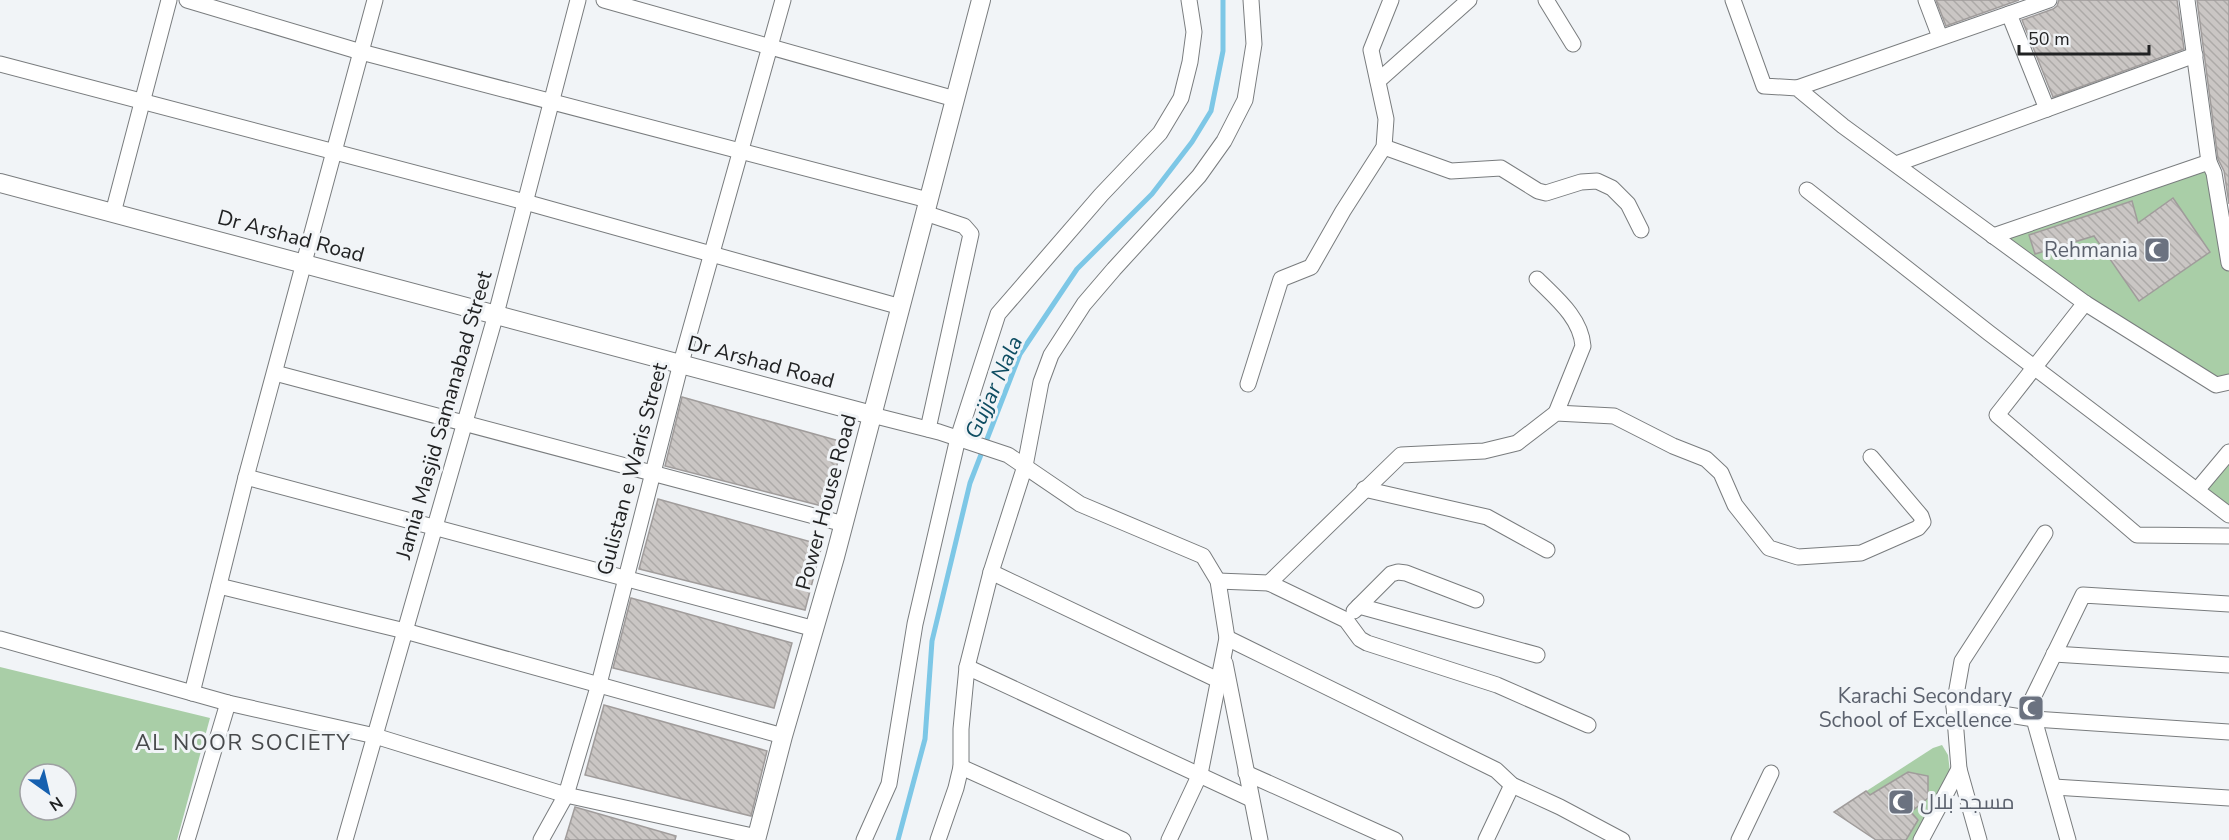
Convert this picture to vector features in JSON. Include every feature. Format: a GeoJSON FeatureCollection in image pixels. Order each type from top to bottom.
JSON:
{"type":"FeatureCollection","features":[{"type":"Feature","properties":{"kind":"street"},"geometry":{"type":"LineString","coordinates":[[113,213],[169,0]]}},
{"type":"Feature","properties":{"kind":"street"},"geometry":{"type":"LineString","coordinates":[[187,0],[361,52],[740,150],[927,207],[964,226],[970,234],[928,429]]}},
{"type":"Feature","properties":{"kind":"street"},"geometry":{"type":"LineString","coordinates":[[192,693],[246,477],[375,0]]}},
{"type":"Feature","properties":{"kind":"street","name":"Jamia Masjid Samanabad Street"},"geometry":{"type":"LineString","coordinates":[[345,840],[496,314],[579,0]]}},
{"type":"Feature","properties":{"kind":"street"},"geometry":{"type":"LineString","coordinates":[[604,0],[955,99]]}},
{"type":"Feature","properties":{"kind":"street","name":"Gulistan e Waris Street"},"geometry":{"type":"LineString","coordinates":[[541,840],[566,795],[599,684],[681,363],[783,0]]}},
{"type":"Feature","properties":{"kind":"street","name":"Power House Road"},"geometry":{"type":"LineString","coordinates":[[756,839],[783,735],[844,524],[981,0]]}},
{"type":"Feature","properties":{"kind":"street"},"geometry":{"type":"LineString","coordinates":[[864,840],[889,784],[915,624],[957,438],[998,314],[1101,195],[1160,133],[1181,98],[1190,62],[1194,32],[1189,0]]}},
{"type":"Feature","properties":{"kind":"street"},"geometry":{"type":"LineString","coordinates":[[938,840],[961,767],[961,729],[967,667],[991,572],[1025,466],[1036,401],[1051,355],[1092,296],[1199,176],[1224,141],[1245,100],[1254,44],[1251,0]]}},
{"type":"Feature","properties":{"kind":"street"},"geometry":{"type":"LineString","coordinates":[[1248,384],[1281,279],[1311,267],[1342,211],[1384,147],[1386,119],[1371,50],[1391,0]]}},
{"type":"Feature","properties":{"kind":"street"},"geometry":{"type":"LineString","coordinates":[[1378,81],[1469,0]]}},
{"type":"Feature","properties":{"kind":"street"},"geometry":{"type":"LineString","coordinates":[[1546,0],[1573,44]]}},
{"type":"Feature","properties":{"kind":"street"},"geometry":{"type":"LineString","coordinates":[[1734,0],[1764,86],[1797,88],[2049,0]]}},
{"type":"Feature","properties":{"kind":"street"},"geometry":{"type":"LineString","coordinates":[[1926,0],[1940,37]]}},
{"type":"Feature","properties":{"kind":"street"},"geometry":{"type":"LineString","coordinates":[[2187,0],[2209,162],[2214,173],[2229,263]]}},
{"type":"Feature","properties":{"kind":"street"},"geometry":{"type":"LineString","coordinates":[[2009,14],[2047,109]]}},
{"type":"Feature","properties":{"kind":"street"},"geometry":{"type":"LineString","coordinates":[[1896,164],[2195,55]]}},
{"type":"Feature","properties":{"kind":"street"},"geometry":{"type":"LineString","coordinates":[[0,64],[525,202],[901,307]]}},
{"type":"Feature","properties":{"kind":"street"},"geometry":{"type":"LineString","coordinates":[[1797,88],[1843,126],[2085,303],[2216,385],[2229,382]]}},
{"type":"Feature","properties":{"kind":"street"},"geometry":{"type":"LineString","coordinates":[[1384,147],[1451,171],[1501,168],[1538,191],[1546,193],[1581,182],[1597,181],[1612,188],[1628,204],[1641,230]]}},
{"type":"Feature","properties":{"kind":"street"},"geometry":{"type":"LineString","coordinates":[[1993,236],[2209,162]]}},
{"type":"Feature","properties":{"kind":"street","name":"Dr Arshad Road"},"geometry":{"type":"LineString","coordinates":[[0,183],[928,429],[1008,455],[1080,504],[1203,556],[1218,581],[1227,638],[1200,774],[1169,840]]}},
{"type":"Feature","properties":{"kind":"street"},"geometry":{"type":"LineString","coordinates":[[1807,190],[2229,515]]}},
{"type":"Feature","properties":{"kind":"street"},"geometry":{"type":"LineString","coordinates":[[1269,583],[1401,455],[1484,451],[1517,443],[1556,413],[1583,346],[1582,336],[1576,323],[1558,299],[1537,279]]}},
{"type":"Feature","properties":{"kind":"street"},"geometry":{"type":"LineString","coordinates":[[2085,303],[1997,415],[2137,535],[2229,536]]}},
{"type":"Feature","properties":{"kind":"street"},"geometry":{"type":"LineString","coordinates":[[274,373],[844,524]]}},
{"type":"Feature","properties":{"kind":"street"},"geometry":{"type":"LineString","coordinates":[[1556,413],[1614,416],[1673,446],[1706,459],[1721,473],[1735,505],[1769,548],[1798,557],[1860,553],[1918,528],[1923,522],[1921,516],[1871,458]]}},
{"type":"Feature","properties":{"kind":"street"},"geometry":{"type":"LineString","coordinates":[[2198,489],[2229,452]]}},
{"type":"Feature","properties":{"kind":"street"},"geometry":{"type":"LineString","coordinates":[[246,477],[815,629]]}},
{"type":"Feature","properties":{"kind":"street"},"geometry":{"type":"LineString","coordinates":[[1364,489],[1487,517],[1547,550]]}},
{"type":"Feature","properties":{"kind":"street"},"geometry":{"type":"LineString","coordinates":[[1979,840],[1959,768],[1954,706],[1962,662],[2045,533]]}},
{"type":"Feature","properties":{"kind":"street"},"geometry":{"type":"LineString","coordinates":[[991,572],[1218,680]]}},
{"type":"Feature","properties":{"kind":"street"},"geometry":{"type":"LineString","coordinates":[[1346,620],[1391,574],[1398,572],[1476,600]]}},
{"type":"Feature","properties":{"kind":"street"},"geometry":{"type":"LineString","coordinates":[[1218,581],[1269,583],[1346,620],[1360,639],[1367,643],[1497,685],[1588,725]]}},
{"type":"Feature","properties":{"kind":"street"},"geometry":{"type":"LineString","coordinates":[[219,586],[405,631],[783,735]]}},
{"type":"Feature","properties":{"kind":"street"},"geometry":{"type":"LineString","coordinates":[[2068,840],[2054,787],[2029,718],[2054,654],[2083,595],[2229,604]]}},
{"type":"Feature","properties":{"kind":"street"},"geometry":{"type":"LineString","coordinates":[[1359,606],[1537,656]]}},
{"type":"Feature","properties":{"kind":"street"},"geometry":{"type":"LineString","coordinates":[[1227,638],[1496,771],[1512,785],[1622,840]]}},
{"type":"Feature","properties":{"kind":"street"},"geometry":{"type":"LineString","coordinates":[[0,639],[228,703],[375,736],[566,795],[756,839]]}},
{"type":"Feature","properties":{"kind":"street"},"geometry":{"type":"LineString","coordinates":[[2054,654],[2229,665]]}},
{"type":"Feature","properties":{"kind":"street"},"geometry":{"type":"LineString","coordinates":[[1223,656],[1260,840]]}},
{"type":"Feature","properties":{"kind":"street"},"geometry":{"type":"LineString","coordinates":[[967,667],[1251,798]]}},
{"type":"Feature","properties":{"kind":"street"},"geometry":{"type":"LineString","coordinates":[[187,840],[228,703]]}},
{"type":"Feature","properties":{"kind":"street"},"geometry":{"type":"LineString","coordinates":[[1954,706],[2029,718],[2229,732]]}},
{"type":"Feature","properties":{"kind":"street"},"geometry":{"type":"LineString","coordinates":[[961,767],[1123,840]]}},
{"type":"Feature","properties":{"kind":"street"},"geometry":{"type":"LineString","coordinates":[[1921,840],[1959,768]]}},
{"type":"Feature","properties":{"kind":"street"},"geometry":{"type":"LineString","coordinates":[[1246,773],[1395,840]]}},
{"type":"Feature","properties":{"kind":"street"},"geometry":{"type":"LineString","coordinates":[[1739,840],[1771,773]]}},
{"type":"Feature","properties":{"kind":"street"},"geometry":{"type":"LineString","coordinates":[[1486,840],[1512,785]]}},
{"type":"Feature","properties":{"kind":"street"},"geometry":{"type":"LineString","coordinates":[[2054,787],[2229,798]]}},
{"type":"Feature","properties":{"kind":"green space"},"geometry":{"type":"Polygon","coordinates":[[[2209,162],[2229,263],[2229,382],[2216,385],[1993,236],[2209,162]]]}},
{"type":"Feature","properties":{"kind":"green space"},"geometry":{"type":"Polygon","coordinates":[[[2229,452],[2229,515],[2198,489],[2229,452]]]}},
{"type":"Feature","properties":{"kind":"green space"},"geometry":{"type":"Polygon","coordinates":[[[0,667],[210,718],[177,840],[0,840],[0,667]]]}},
{"type":"Feature","properties":{"kind":"green space"},"geometry":{"type":"Polygon","coordinates":[[[1942,745],[1948,755],[1950,772],[1915,840],[1876,840],[1834,812],[1933,748],[1942,745]]]}},
{"type":"Feature","properties":{"kind":"building"},"geometry":{"type":"Polygon","coordinates":[[[1936,0],[2019,0],[1946,26],[1936,0]]]}},
{"type":"Feature","properties":{"kind":"building"},"geometry":{"type":"Polygon","coordinates":[[[2059,0],[2177,0],[2184,49],[2053,97],[2022,20],[2053,9],[2059,0]]]}},
{"type":"Feature","properties":{"kind":"building"},"geometry":{"type":"Polygon","coordinates":[[[2197,0],[2229,0],[2229,204],[2224,171],[2218,159],[2197,0]]]}},
{"type":"Feature","properties":{"kind":"building","name":"Rehmania"},"geometry":{"type":"Polygon","coordinates":[[[2173,198],[2210,252],[2139,301],[2094,236],[2035,254],[2029,235],[2132,201],[2138,223],[2173,198]]]}},
{"type":"Feature","properties":{"kind":"building"},"geometry":{"type":"Polygon","coordinates":[[[682,397],[843,442],[826,507],[665,466],[682,397]]]}},
{"type":"Feature","properties":{"kind":"building"},"geometry":{"type":"Polygon","coordinates":[[[658,499],[822,545],[805,610],[639,569],[658,499]]]}},
{"type":"Feature","properties":{"kind":"building"},"geometry":{"type":"Polygon","coordinates":[[[631,598],[792,643],[774,708],[613,668],[631,598]]]}},
{"type":"Feature","properties":{"kind":"building"},"geometry":{"type":"Polygon","coordinates":[[[604,705],[767,751],[751,816],[585,775],[604,705]]]}},
{"type":"Feature","properties":{"kind":"building"},"geometry":{"type":"Polygon","coordinates":[[[1908,772],[1928,776],[1928,798],[1911,812],[1918,820],[1906,840],[1876,840],[1834,812],[1866,791],[1870,795],[1908,772]]]}},
{"type":"Feature","properties":{"kind":"building"},"geometry":{"type":"Polygon","coordinates":[[[575,807],[676,836],[675,840],[565,840],[575,807]]]}},
{"type":"Feature","properties":{"kind":"waterway","name":"Gujjar Nala"},"geometry":{"type":"LineString","coordinates":[[898,840],[925,739],[932,641],[970,483],[1020,354],[1077,269],[1152,194],[1192,142],[1211,111],[1223,51],[1223,0]]}},
{"type":"Feature","properties":{"kind":"place","name":"Rehmania"},"geometry":{"type":"Point","coordinates":[2157,250]}},
{"type":"Feature","properties":{"kind":"place","name":"Karachi Secondary School of Excellence"},"geometry":{"type":"Point","coordinates":[2031,708]}},
{"type":"Feature","properties":{"kind":"place","name":"مسجد بلال"},"geometry":{"type":"Point","coordinates":[1901,802]}},
{"type":"Feature","properties":{"kind":"district","name":"AL NOOR SOCIETY"},"geometry":{"type":"Point","coordinates":[243,742]}}]}
